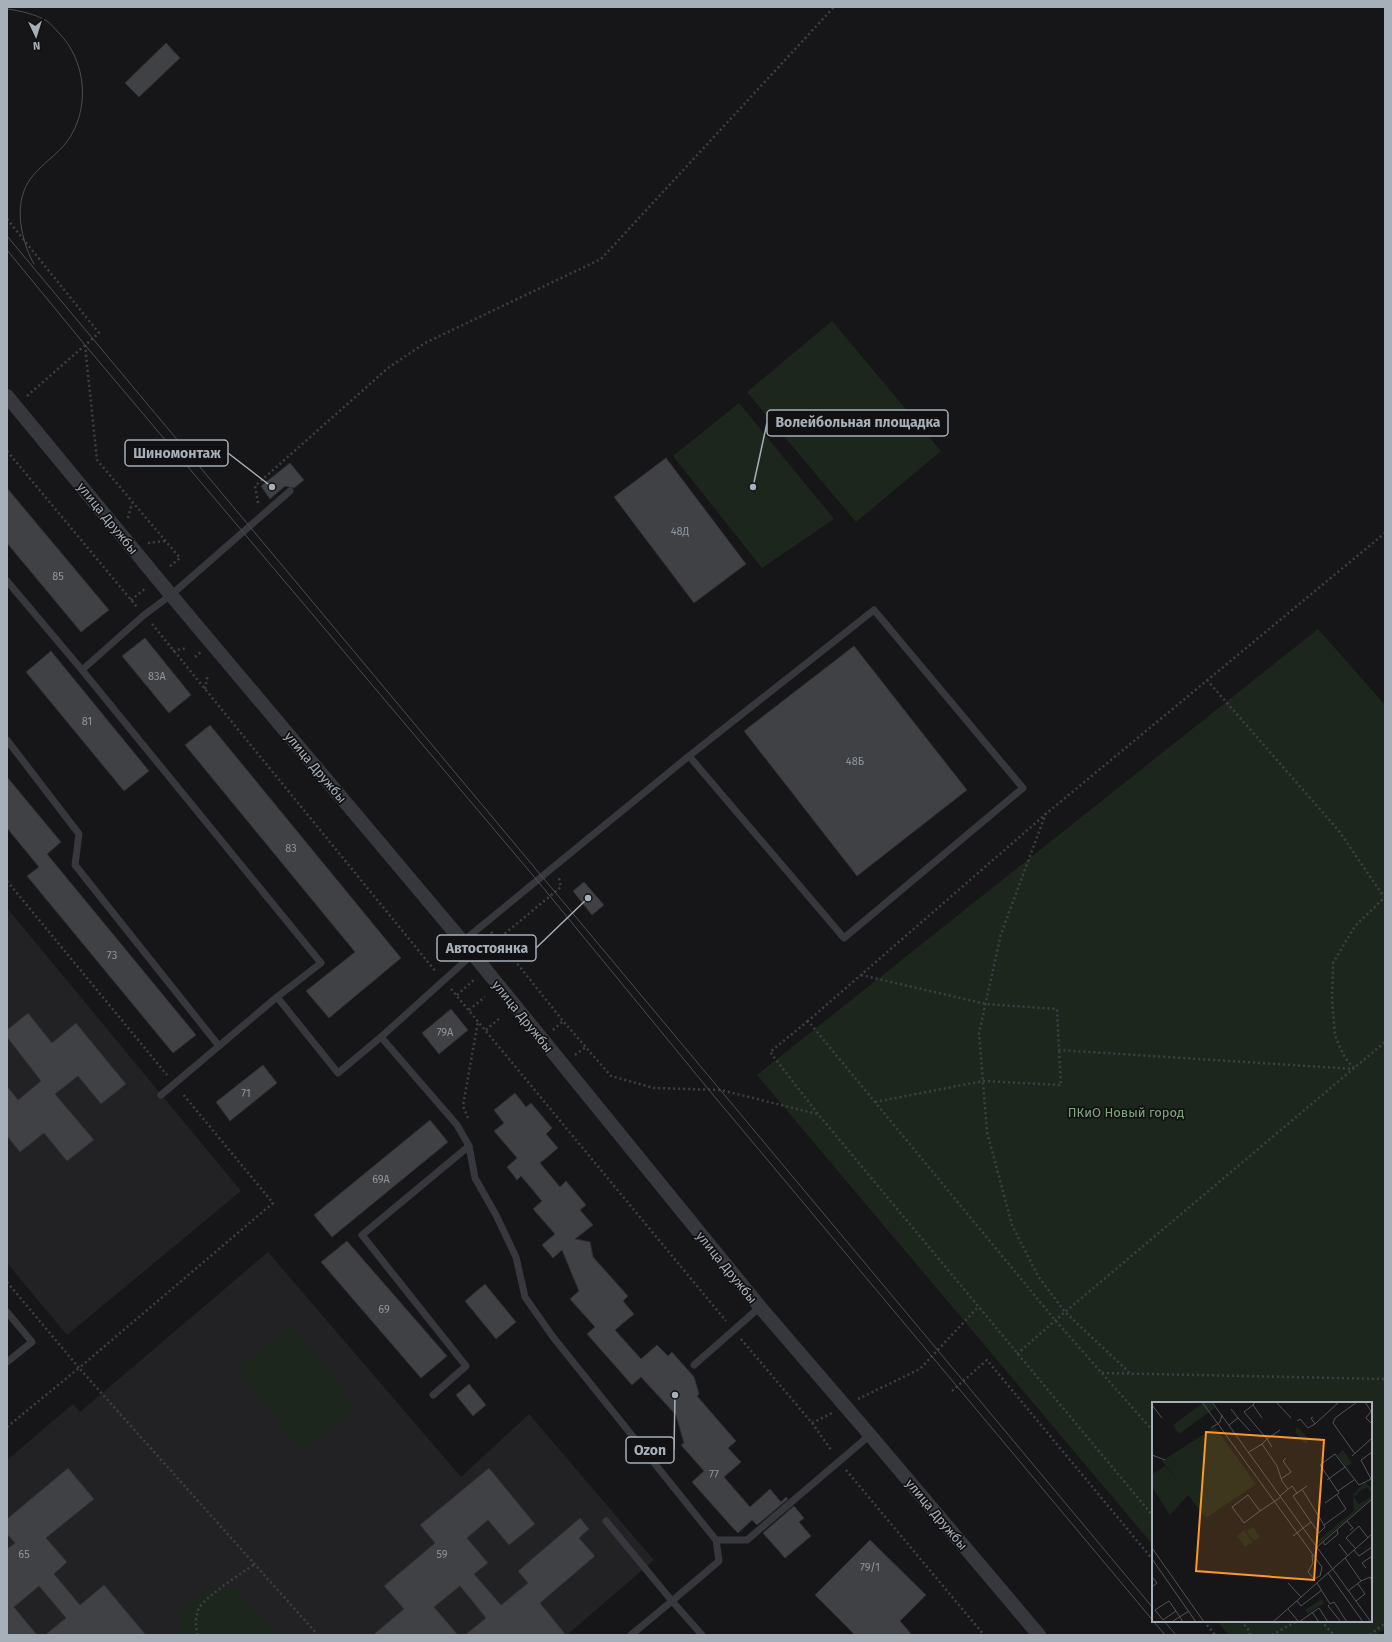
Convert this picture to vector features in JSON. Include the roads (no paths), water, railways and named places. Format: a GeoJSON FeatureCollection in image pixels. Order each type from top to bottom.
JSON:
{"type":"FeatureCollection","features":[{"type":"Feature","properties":{"kind":"street","name":"улица Дружбы"},"geometry":{"type":"LineString","coordinates":[[7,396],[170,595],[473,954],[760,1307],[1039,1635]]}},
{"type":"Feature","properties":{"kind":"lane"},"geometry":{"type":"LineString","coordinates":[[82,670],[144,614],[170,595],[290,491]]}},
{"type":"Feature","properties":{"kind":"lane"},"geometry":{"type":"LineString","coordinates":[[7,581],[82,670],[321,963],[277,997],[161,1095]]}},
{"type":"Feature","properties":{"kind":"lane"},"geometry":{"type":"LineString","coordinates":[[462,942],[536,879],[636,801],[689,756],[874,610],[1023,788],[844,938],[689,756]]}},
{"type":"Feature","properties":{"kind":"lane"},"geometry":{"type":"LineString","coordinates":[[7,740],[79,834],[74,865],[219,1046]]}},
{"type":"Feature","properties":{"kind":"lane"},"geometry":{"type":"LineString","coordinates":[[277,997],[338,1073],[381,1037],[473,954]]}},
{"type":"Feature","properties":{"kind":"lane"},"geometry":{"type":"LineString","coordinates":[[381,1037],[457,1125],[469,1146],[474,1178],[496,1215],[516,1257],[525,1297],[553,1337],[716,1540],[719,1561],[631,1635]]}},
{"type":"Feature","properties":{"kind":"lane"},"geometry":{"type":"LineString","coordinates":[[434,1395],[466,1366],[362,1235],[469,1146]]}},
{"type":"Feature","properties":{"kind":"lane"},"geometry":{"type":"LineString","coordinates":[[694,1365],[760,1307]]}},
{"type":"Feature","properties":{"kind":"lane"},"geometry":{"type":"LineString","coordinates":[[7,1312],[32,1342],[7,1362]]}},
{"type":"Feature","properties":{"kind":"lane"},"geometry":{"type":"LineString","coordinates":[[716,1540],[747,1540],[870,1435]]}},
{"type":"Feature","properties":{"kind":"lane"},"geometry":{"type":"LineString","coordinates":[[606,1521],[702,1635]]}},
{"type":"Feature","properties":{"kind":"tram line"},"geometry":{"type":"LineString","coordinates":[[7,9],[23,12],[47,21],[58,32],[68,44],[75,57],[80,71],[82,86],[82,101],[74,130],[66,143],[30,179],[23,194],[20,211],[22,230],[27,248],[34,264]]}},
{"type":"Feature","properties":{"kind":"tram line"},"geometry":{"type":"LineString","coordinates":[[7,236],[1152,1607]]}},
{"type":"Feature","properties":{"kind":"tram line"},"geometry":{"type":"LineString","coordinates":[[7,250],[85,345],[536,879],[709,1090],[1152,1619]]}},
{"type":"Feature","properties":{"kind":"tram line"},"geometry":{"type":"LineString","coordinates":[[1154,1622],[1165,1635]]}},
{"type":"Feature","properties":{"kind":"tram line"},"geometry":{"type":"LineString","coordinates":[[1165,1622],[1176,1635]]}},
{"type":"Feature","properties":{"kind":"place","name":"Шиномонтаж"},"geometry":{"type":"Point","coordinates":[272,487]}},
{"type":"Feature","properties":{"kind":"place","name":"Волейбольная площадка"},"geometry":{"type":"Point","coordinates":[753,487]}},
{"type":"Feature","properties":{"kind":"place","name":"Автостоянка"},"geometry":{"type":"Point","coordinates":[588,898]}},
{"type":"Feature","properties":{"kind":"place","name":"Ozon"},"geometry":{"type":"Point","coordinates":[675,1395]}},
{"type":"Feature","properties":{"kind":"park label","name":"ПКиО Новый город"},"geometry":{"type":"Point","coordinates":[1126,1112]}}]}
